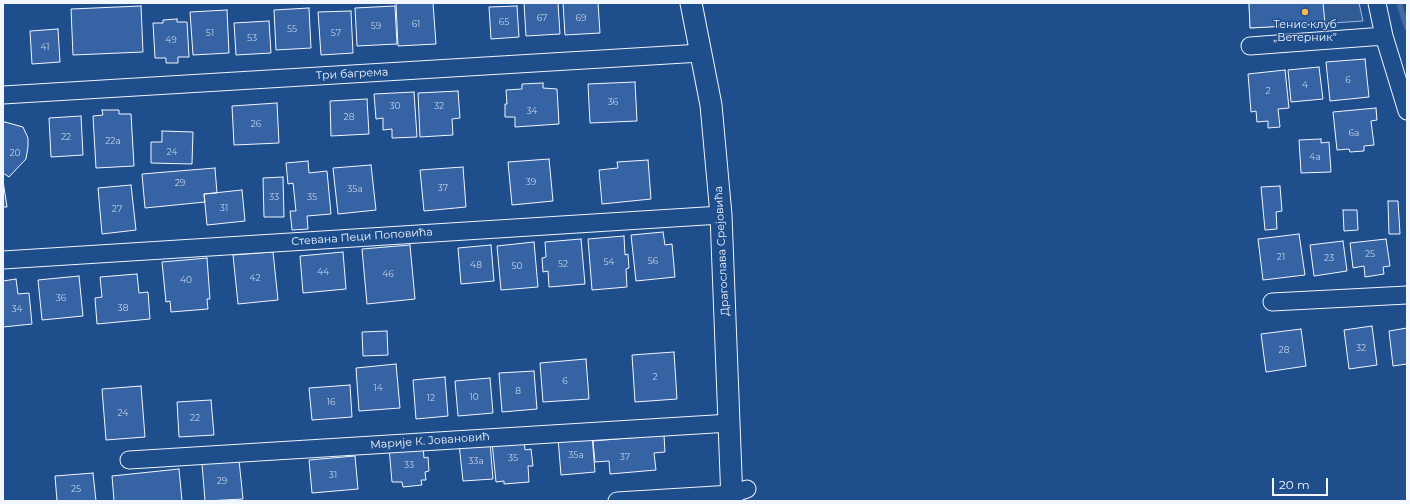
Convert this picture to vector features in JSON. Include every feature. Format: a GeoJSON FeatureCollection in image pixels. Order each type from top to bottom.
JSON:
{"type":"FeatureCollection","features":[{"type":"Feature","properties":{"kind":"street","name":"Драгослава Срејовића"},"geometry":{"type":"LineString","coordinates":[[691,3],[711,105],[721,215],[730,423],[737,495]]}},
{"type":"Feature","properties":{"kind":"street"},"geometry":{"type":"LineString","coordinates":[[1377,3],[1384,36],[1407,111]]}},
{"type":"Feature","properties":{"kind":"street"},"geometry":{"type":"LineString","coordinates":[[1250,46],[1384,36]]}},
{"type":"Feature","properties":{"kind":"street","name":"Три багрема"},"geometry":{"type":"LineString","coordinates":[[3,95],[701,53]]}},
{"type":"Feature","properties":{"kind":"street","name":"Стевана Пеци Поповића"},"geometry":{"type":"LineString","coordinates":[[3,260],[721,215]]}},
{"type":"Feature","properties":{"kind":"street"},"geometry":{"type":"LineString","coordinates":[[1272,302],[1407,295]]}},
{"type":"Feature","properties":{"kind":"street","name":"Марије К. Јовановић"},"geometry":{"type":"LineString","coordinates":[[129,460],[730,423]]}},
{"type":"Feature","properties":{"kind":"street"},"geometry":{"type":"LineString","coordinates":[[617,501],[737,495]]}},
{"type":"Feature","properties":{"kind":"shaded area","name":"Тенис клуб „Ветерник”"},"geometry":{"type":"Polygon","coordinates":[[[1249,3],[1359,3],[1363,21],[1250,28],[1249,3]]]}},
{"type":"Feature","properties":{"kind":"building"},"geometry":{"type":"Polygon","coordinates":[[[396,3],[433,3],[436,44],[398,46],[396,3]]]}},
{"type":"Feature","properties":{"kind":"building"},"geometry":{"type":"Polygon","coordinates":[[[524,3],[558,3],[560,34],[526,36],[524,3]]]}},
{"type":"Feature","properties":{"kind":"building"},"geometry":{"type":"Polygon","coordinates":[[[563,3],[598,3],[600,33],[565,35],[563,3]]]}},
{"type":"Feature","properties":{"kind":"building","name":"Тенис клуб „Ветерник”"},"geometry":{"type":"Polygon","coordinates":[[[1249,3],[1323,3],[1325,24],[1250,28],[1249,3]]]}},
{"type":"Feature","properties":{"kind":"building"},"geometry":{"type":"Polygon","coordinates":[[[141,6],[143,52],[73,55],[71,9],[141,6]]]}},
{"type":"Feature","properties":{"kind":"building"},"geometry":{"type":"Polygon","coordinates":[[[395,6],[397,44],[357,46],[355,8],[395,6]]]}},
{"type":"Feature","properties":{"kind":"building"},"geometry":{"type":"Polygon","coordinates":[[[517,6],[519,37],[491,39],[489,7],[517,6]]]}},
{"type":"Feature","properties":{"kind":"building"},"geometry":{"type":"Polygon","coordinates":[[[309,8],[311,48],[276,50],[274,10],[309,8]]]}},
{"type":"Feature","properties":{"kind":"building"},"geometry":{"type":"Polygon","coordinates":[[[227,10],[229,53],[193,55],[190,12],[227,10]]]}},
{"type":"Feature","properties":{"kind":"building"},"geometry":{"type":"Polygon","coordinates":[[[351,11],[353,53],[321,55],[318,12],[351,11]]]}},
{"type":"Feature","properties":{"kind":"building"},"geometry":{"type":"Polygon","coordinates":[[[177,19],[177,22],[187,22],[189,57],[178,57],[178,63],[166,63],[166,58],[155,58],[153,23],[163,23],[163,20],[177,19]]]}},
{"type":"Feature","properties":{"kind":"building"},"geometry":{"type":"Polygon","coordinates":[[[269,21],[271,53],[236,55],[234,23],[269,21]]]}},
{"type":"Feature","properties":{"kind":"building"},"geometry":{"type":"Polygon","coordinates":[[[58,29],[60,62],[32,64],[30,31],[58,29]]]}},
{"type":"Feature","properties":{"kind":"building"},"geometry":{"type":"Polygon","coordinates":[[[1365,59],[1369,97],[1330,101],[1326,62],[1365,59]]]}},
{"type":"Feature","properties":{"kind":"building"},"geometry":{"type":"Polygon","coordinates":[[[1319,67],[1323,99],[1291,102],[1288,70],[1319,67]]]}},
{"type":"Feature","properties":{"kind":"building"},"geometry":{"type":"Polygon","coordinates":[[[1285,70],[1289,108],[1278,109],[1280,127],[1268,128],[1268,121],[1257,122],[1256,111],[1251,112],[1248,74],[1285,70]]]}},
{"type":"Feature","properties":{"kind":"building"},"geometry":{"type":"Polygon","coordinates":[[[635,82],[637,121],[590,123],[588,84],[635,82]]]}},
{"type":"Feature","properties":{"kind":"building"},"geometry":{"type":"Polygon","coordinates":[[[543,83],[543,88],[557,89],[559,124],[515,127],[515,117],[505,117],[505,104],[507,104],[506,90],[522,89],[522,84],[543,83]]]}},
{"type":"Feature","properties":{"kind":"building"},"geometry":{"type":"Polygon","coordinates":[[[458,91],[460,118],[452,119],[453,135],[420,137],[418,93],[458,91]]]}},
{"type":"Feature","properties":{"kind":"building"},"geometry":{"type":"Polygon","coordinates":[[[414,92],[417,137],[392,138],[392,129],[383,130],[383,118],[376,119],[374,94],[414,92]]]}},
{"type":"Feature","properties":{"kind":"building"},"geometry":{"type":"Polygon","coordinates":[[[367,99],[369,134],[331,136],[330,101],[367,99]]]}},
{"type":"Feature","properties":{"kind":"building"},"geometry":{"type":"Polygon","coordinates":[[[277,103],[279,143],[234,145],[232,106],[277,103]]]}},
{"type":"Feature","properties":{"kind":"building"},"geometry":{"type":"Polygon","coordinates":[[[1376,108],[1377,120],[1371,121],[1374,145],[1364,146],[1364,151],[1350,152],[1349,149],[1337,150],[1333,112],[1376,108]]]}},
{"type":"Feature","properties":{"kind":"building"},"geometry":{"type":"Polygon","coordinates":[[[102,110],[119,110],[119,114],[131,114],[134,166],[96,168],[93,116],[103,115],[102,110]]]}},
{"type":"Feature","properties":{"kind":"building"},"geometry":{"type":"Polygon","coordinates":[[[81,116],[83,155],[51,157],[49,118],[81,116]]]}},
{"type":"Feature","properties":{"kind":"building"},"geometry":{"type":"Polygon","coordinates":[[[5,122],[23,127],[28,138],[26,159],[9,177],[3,173],[3,123],[5,122]]]}},
{"type":"Feature","properties":{"kind":"building"},"geometry":{"type":"Polygon","coordinates":[[[162,131],[193,132],[192,164],[151,163],[151,142],[162,142],[162,131]]]}},
{"type":"Feature","properties":{"kind":"building"},"geometry":{"type":"Polygon","coordinates":[[[1321,139],[1321,143],[1329,142],[1331,172],[1301,173],[1299,140],[1321,139]]]}},
{"type":"Feature","properties":{"kind":"building"},"geometry":{"type":"Polygon","coordinates":[[[549,159],[553,201],[512,205],[508,162],[549,159]]]}},
{"type":"Feature","properties":{"kind":"building"},"geometry":{"type":"Polygon","coordinates":[[[648,160],[651,199],[602,204],[599,170],[618,168],[617,162],[648,160]]]}},
{"type":"Feature","properties":{"kind":"building"},"geometry":{"type":"Polygon","coordinates":[[[308,161],[309,173],[327,171],[331,214],[307,216],[308,229],[292,230],[290,211],[296,211],[293,183],[288,184],[286,163],[308,161]]]}},
{"type":"Feature","properties":{"kind":"building"},"geometry":{"type":"Polygon","coordinates":[[[371,165],[376,210],[338,214],[333,168],[371,165]]]}},
{"type":"Feature","properties":{"kind":"building"},"geometry":{"type":"Polygon","coordinates":[[[463,167],[466,207],[424,211],[420,170],[463,167]]]}},
{"type":"Feature","properties":{"kind":"building"},"geometry":{"type":"Polygon","coordinates":[[[215,168],[217,193],[204,194],[205,202],[145,208],[142,174],[215,168]]]}},
{"type":"Feature","properties":{"kind":"building"},"geometry":{"type":"Polygon","coordinates":[[[283,177],[284,217],[264,217],[263,178],[283,177]]]}},
{"type":"Feature","properties":{"kind":"building"},"geometry":{"type":"Polygon","coordinates":[[[3,181],[7,207],[3,207],[3,181]]]}},
{"type":"Feature","properties":{"kind":"building"},"geometry":{"type":"Polygon","coordinates":[[[131,185],[136,230],[102,234],[98,188],[131,185]]]}},
{"type":"Feature","properties":{"kind":"building"},"geometry":{"type":"Polygon","coordinates":[[[1280,186],[1282,211],[1276,212],[1277,229],[1265,230],[1261,187],[1280,186]]]}},
{"type":"Feature","properties":{"kind":"building"},"geometry":{"type":"Polygon","coordinates":[[[242,190],[245,221],[207,225],[204,194],[242,190]]]}},
{"type":"Feature","properties":{"kind":"building"},"geometry":{"type":"Polygon","coordinates":[[[1388,201],[1398,201],[1400,234],[1389,234],[1388,201]]]}},
{"type":"Feature","properties":{"kind":"building"},"geometry":{"type":"Polygon","coordinates":[[[1343,210],[1357,210],[1358,230],[1344,231],[1343,210]]]}},
{"type":"Feature","properties":{"kind":"building"},"geometry":{"type":"Polygon","coordinates":[[[663,232],[665,245],[672,244],[675,277],[636,281],[631,235],[663,232]]]}},
{"type":"Feature","properties":{"kind":"building"},"geometry":{"type":"Polygon","coordinates":[[[1299,234],[1305,275],[1263,280],[1258,239],[1299,234]]]}},
{"type":"Feature","properties":{"kind":"building"},"geometry":{"type":"Polygon","coordinates":[[[624,236],[625,255],[628,254],[629,268],[626,269],[627,287],[592,290],[588,239],[624,236]]]}},
{"type":"Feature","properties":{"kind":"building"},"geometry":{"type":"Polygon","coordinates":[[[581,239],[585,284],[549,287],[548,271],[543,272],[542,258],[546,257],[545,242],[581,239]]]}},
{"type":"Feature","properties":{"kind":"building"},"geometry":{"type":"Polygon","coordinates":[[[1386,239],[1390,266],[1383,267],[1384,274],[1365,277],[1364,266],[1353,268],[1350,243],[1386,239]]]}},
{"type":"Feature","properties":{"kind":"building"},"geometry":{"type":"Polygon","coordinates":[[[1343,241],[1347,271],[1314,276],[1310,245],[1343,241]]]}},
{"type":"Feature","properties":{"kind":"building"},"geometry":{"type":"Polygon","coordinates":[[[534,242],[538,287],[501,290],[497,246],[534,242]]]}},
{"type":"Feature","properties":{"kind":"building"},"geometry":{"type":"Polygon","coordinates":[[[410,245],[415,299],[367,304],[362,249],[410,245]]]}},
{"type":"Feature","properties":{"kind":"building"},"geometry":{"type":"Polygon","coordinates":[[[491,245],[494,281],[461,284],[458,248],[491,245]]]}},
{"type":"Feature","properties":{"kind":"building"},"geometry":{"type":"Polygon","coordinates":[[[273,252],[278,300],[238,304],[233,255],[273,252]]]}},
{"type":"Feature","properties":{"kind":"building"},"geometry":{"type":"Polygon","coordinates":[[[343,252],[346,289],[303,293],[300,256],[343,252]]]}},
{"type":"Feature","properties":{"kind":"building"},"geometry":{"type":"Polygon","coordinates":[[[207,258],[210,299],[207,299],[208,309],[171,312],[170,301],[166,302],[162,262],[207,258]]]}},
{"type":"Feature","properties":{"kind":"building"},"geometry":{"type":"Polygon","coordinates":[[[137,274],[139,293],[148,292],[150,319],[97,324],[95,298],[102,297],[100,277],[137,274]]]}},
{"type":"Feature","properties":{"kind":"building"},"geometry":{"type":"Polygon","coordinates":[[[79,276],[83,316],[42,320],[38,280],[79,276]]]}},
{"type":"Feature","properties":{"kind":"building"},"geometry":{"type":"Polygon","coordinates":[[[16,279],[18,294],[29,293],[32,324],[3,327],[3,281],[16,279]]]}},
{"type":"Feature","properties":{"kind":"building"},"geometry":{"type":"Polygon","coordinates":[[[1372,326],[1377,365],[1349,369],[1344,330],[1372,326]]]}},
{"type":"Feature","properties":{"kind":"building"},"geometry":{"type":"Polygon","coordinates":[[[1407,328],[1407,364],[1393,366],[1389,331],[1407,328]]]}},
{"type":"Feature","properties":{"kind":"building"},"geometry":{"type":"Polygon","coordinates":[[[1301,329],[1306,366],[1266,372],[1261,334],[1301,329]]]}},
{"type":"Feature","properties":{"kind":"building"},"geometry":{"type":"Polygon","coordinates":[[[387,331],[388,355],[363,356],[362,332],[387,331]]]}},
{"type":"Feature","properties":{"kind":"building"},"geometry":{"type":"Polygon","coordinates":[[[674,352],[677,399],[635,402],[632,355],[674,352]]]}},
{"type":"Feature","properties":{"kind":"building"},"geometry":{"type":"Polygon","coordinates":[[[586,359],[589,399],[543,402],[540,363],[586,359]]]}},
{"type":"Feature","properties":{"kind":"building"},"geometry":{"type":"Polygon","coordinates":[[[396,364],[400,408],[359,411],[356,368],[396,364]]]}},
{"type":"Feature","properties":{"kind":"building"},"geometry":{"type":"Polygon","coordinates":[[[534,371],[537,409],[502,412],[499,373],[534,371]]]}},
{"type":"Feature","properties":{"kind":"building"},"geometry":{"type":"Polygon","coordinates":[[[445,377],[448,416],[416,419],[413,380],[445,377]]]}},
{"type":"Feature","properties":{"kind":"building"},"geometry":{"type":"Polygon","coordinates":[[[490,378],[493,413],[458,416],[455,381],[490,378]]]}},
{"type":"Feature","properties":{"kind":"building"},"geometry":{"type":"Polygon","coordinates":[[[350,385],[352,417],[312,420],[309,388],[350,385]]]}},
{"type":"Feature","properties":{"kind":"building"},"geometry":{"type":"Polygon","coordinates":[[[141,386],[145,437],[106,440],[102,389],[141,386]]]}},
{"type":"Feature","properties":{"kind":"building"},"geometry":{"type":"Polygon","coordinates":[[[211,400],[214,435],[179,437],[177,402],[211,400]]]}},
{"type":"Feature","properties":{"kind":"building"},"geometry":{"type":"Polygon","coordinates":[[[592,435],[595,472],[561,475],[558,438],[592,435]]]}},
{"type":"Feature","properties":{"kind":"building"},"geometry":{"type":"Polygon","coordinates":[[[664,435],[665,452],[654,453],[656,470],[610,474],[609,461],[595,462],[593,441],[664,435]]]}},
{"type":"Feature","properties":{"kind":"building"},"geometry":{"type":"Polygon","coordinates":[[[524,439],[525,450],[531,449],[533,466],[528,466],[529,482],[504,484],[504,481],[496,482],[492,442],[524,439]]]}},
{"type":"Feature","properties":{"kind":"building"},"geometry":{"type":"Polygon","coordinates":[[[490,442],[493,479],[463,481],[459,444],[490,442]]]}},
{"type":"Feature","properties":{"kind":"building"},"geometry":{"type":"Polygon","coordinates":[[[423,446],[424,458],[428,457],[429,471],[425,472],[426,480],[421,480],[422,485],[403,487],[402,482],[392,482],[389,448],[423,446]]]}},
{"type":"Feature","properties":{"kind":"building"},"geometry":{"type":"Polygon","coordinates":[[[355,456],[358,489],[312,493],[309,460],[355,456]]]}},
{"type":"Feature","properties":{"kind":"building"},"geometry":{"type":"Polygon","coordinates":[[[239,460],[243,499],[205,501],[202,464],[239,460]]]}},
{"type":"Feature","properties":{"kind":"building"},"geometry":{"type":"Polygon","coordinates":[[[179,469],[182,501],[114,501],[112,476],[179,469]]]}},
{"type":"Feature","properties":{"kind":"building"},"geometry":{"type":"Polygon","coordinates":[[[93,473],[96,501],[57,501],[55,476],[93,473]]]}},
{"type":"Feature","properties":{"kind":"waterway"},"geometry":{"type":"LineString","coordinates":[[1399,3],[1407,28]]}},
{"type":"Feature","properties":{"kind":"place","name":"Тенис клуб „Ветерник”"},"geometry":{"type":"Point","coordinates":[1305,12]}}]}
